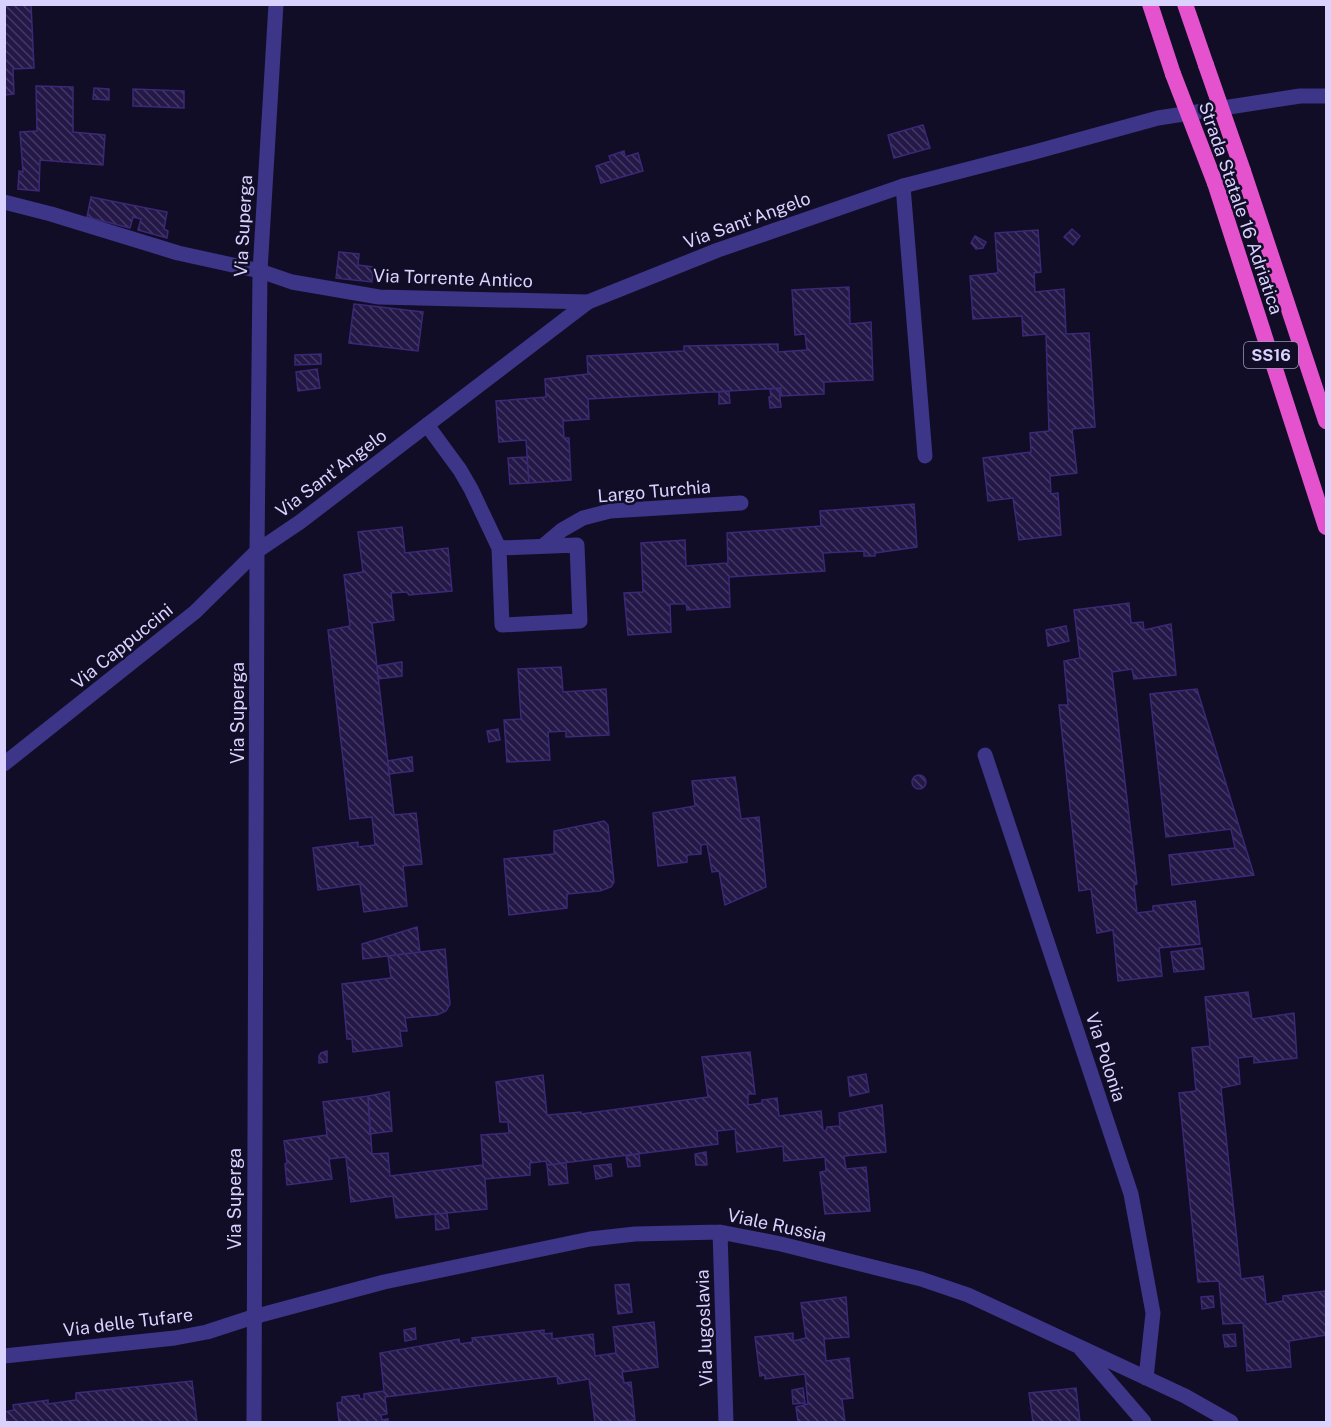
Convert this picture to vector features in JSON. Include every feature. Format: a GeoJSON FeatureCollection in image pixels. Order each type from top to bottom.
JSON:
{"type":"FeatureCollection","features":[{"type":"Feature","properties":{"kind":"highway","name":"Strada Statale 16 Adriatica"},"geometry":{"type":"LineString","coordinates":[[1150,4],[1173,74],[1215,183],[1326,527]]}},
{"type":"Feature","properties":{"kind":"highway","name":"Strada Statale 16 Adriatica"},"geometry":{"type":"LineString","coordinates":[[1185,4],[1326,421]]}},
{"type":"Feature","properties":{"kind":"street","name":"Via Superga"},"geometry":{"type":"LineString","coordinates":[[254,1422],[260,271],[276,4]]}},
{"type":"Feature","properties":{"kind":"street","name":"Via Sant'Angelo"},"geometry":{"type":"LineString","coordinates":[[257,551],[300,522],[588,302],[718,250],[903,186],[1158,118],[1300,96],[1326,96]]}},
{"type":"Feature","properties":{"kind":"street"},"geometry":{"type":"LineString","coordinates":[[903,186],[925,456]]}},
{"type":"Feature","properties":{"kind":"street","name":"Via Torrente Antico"},"geometry":{"type":"LineString","coordinates":[[4,202],[178,253],[260,271],[292,282],[379,297],[588,302]]}},
{"type":"Feature","properties":{"kind":"street"},"geometry":{"type":"LineString","coordinates":[[427,425],[460,470],[499,548],[502,625],[580,621],[577,545],[499,548]]}},
{"type":"Feature","properties":{"kind":"street","name":"Largo Turchia"},"geometry":{"type":"LineString","coordinates":[[543,546],[562,530],[583,518],[610,512],[741,503]]}},
{"type":"Feature","properties":{"kind":"street","name":"Via Cappuccini"},"geometry":{"type":"LineString","coordinates":[[4,764],[195,612],[257,551]]}},
{"type":"Feature","properties":{"kind":"street","name":"Via Polonia"},"geometry":{"type":"LineString","coordinates":[[985,755],[1131,1194],[1153,1313],[1146,1378]]}},
{"type":"Feature","properties":{"kind":"street","name":"Viale Russia"},"geometry":{"type":"LineString","coordinates":[[253,1317],[384,1282],[590,1239],[635,1234],[720,1232],[781,1244],[921,1279],[968,1295],[1185,1396],[1231,1422]]}},
{"type":"Feature","properties":{"kind":"street","name":"Via Jugoslavia"},"geometry":{"type":"LineString","coordinates":[[720,1232],[726,1422]]}},
{"type":"Feature","properties":{"kind":"street","name":"Via delle Tufare"},"geometry":{"type":"LineString","coordinates":[[4,1356],[175,1338],[207,1332],[253,1317]]}},
{"type":"Feature","properties":{"kind":"street"},"geometry":{"type":"LineString","coordinates":[[1077,1345],[1144,1422]]}},
{"type":"Feature","properties":{"kind":"building"},"geometry":{"type":"Polygon","coordinates":[[[4,4],[31,4],[34,68],[13,69],[14,94],[4,95],[4,4]]]}},
{"type":"Feature","properties":{"kind":"building"},"geometry":{"type":"Polygon","coordinates":[[[36,86],[73,87],[73,132],[105,135],[103,165],[40,160],[39,191],[18,189],[19,171],[23,172],[20,132],[37,131],[36,86]]]}},
{"type":"Feature","properties":{"kind":"building"},"geometry":{"type":"Polygon","coordinates":[[[94,88],[109,89],[109,100],[93,99],[94,88]]]}},
{"type":"Feature","properties":{"kind":"building"},"geometry":{"type":"Polygon","coordinates":[[[133,89],[184,91],[184,108],[133,106],[133,89]]]}},
{"type":"Feature","properties":{"kind":"building"},"geometry":{"type":"Polygon","coordinates":[[[923,125],[930,148],[894,158],[888,135],[923,125]]]}},
{"type":"Feature","properties":{"kind":"building"},"geometry":{"type":"Polygon","coordinates":[[[624,151],[625,157],[638,153],[643,171],[601,183],[596,166],[611,161],[609,156],[624,151]]]}},
{"type":"Feature","properties":{"kind":"building"},"geometry":{"type":"Polygon","coordinates":[[[91,197],[167,212],[164,229],[168,231],[167,238],[138,230],[141,219],[133,217],[130,228],[87,217],[91,197]]]}},
{"type":"Feature","properties":{"kind":"building"},"geometry":{"type":"Polygon","coordinates":[[[1072,229],[1080,236],[1073,245],[1064,237],[1072,229]]]}},
{"type":"Feature","properties":{"kind":"building"},"geometry":{"type":"Polygon","coordinates":[[[1038,230],[1041,272],[1034,273],[1035,292],[1064,289],[1066,334],[1089,333],[1095,427],[1072,429],[1077,473],[1050,476],[1051,494],[1058,493],[1061,535],[1019,540],[1013,498],[988,501],[983,458],[1031,452],[1030,433],[1049,431],[1046,334],[1023,336],[1022,316],[973,319],[970,276],[998,273],[995,233],[1038,230]]]}},
{"type":"Feature","properties":{"kind":"building"},"geometry":{"type":"Polygon","coordinates":[[[975,236],[986,242],[983,248],[976,249],[971,243],[975,236]]]}},
{"type":"Feature","properties":{"kind":"building"},"geometry":{"type":"Polygon","coordinates":[[[339,252],[359,254],[358,265],[373,267],[372,282],[336,278],[339,252]]]}},
{"type":"Feature","properties":{"kind":"building"},"geometry":{"type":"Polygon","coordinates":[[[849,287],[850,324],[871,322],[873,380],[824,382],[824,394],[781,396],[781,388],[588,399],[589,419],[563,421],[564,438],[569,438],[571,480],[529,483],[526,440],[499,442],[496,401],[546,397],[545,379],[588,374],[587,356],[684,351],[684,346],[778,344],[778,352],[807,350],[805,334],[795,335],[792,290],[849,287]]]}},
{"type":"Feature","properties":{"kind":"building"},"geometry":{"type":"Polygon","coordinates":[[[354,304],[423,312],[418,351],[349,343],[354,304]]]}},
{"type":"Feature","properties":{"kind":"building"},"geometry":{"type":"Polygon","coordinates":[[[321,354],[321,364],[295,365],[295,355],[321,354]]]}},
{"type":"Feature","properties":{"kind":"building"},"geometry":{"type":"Polygon","coordinates":[[[317,369],[320,388],[298,391],[296,372],[317,369]]]}},
{"type":"Feature","properties":{"kind":"building"},"geometry":{"type":"Polygon","coordinates":[[[779,388],[781,407],[770,408],[770,389],[779,388]]]}},
{"type":"Feature","properties":{"kind":"building"},"geometry":{"type":"Polygon","coordinates":[[[729,391],[730,403],[719,404],[719,392],[729,391]]]}},
{"type":"Feature","properties":{"kind":"building"},"geometry":{"type":"Polygon","coordinates":[[[527,457],[529,483],[510,484],[508,458],[527,457]]]}},
{"type":"Feature","properties":{"kind":"building"},"geometry":{"type":"Polygon","coordinates":[[[914,504],[917,547],[875,553],[875,556],[864,556],[864,551],[823,553],[825,571],[729,577],[730,607],[687,610],[686,604],[670,604],[671,632],[628,635],[624,593],[643,592],[641,543],[685,540],[686,566],[728,563],[727,533],[821,526],[820,511],[914,504]]]}},
{"type":"Feature","properties":{"kind":"building"},"geometry":{"type":"Polygon","coordinates":[[[402,527],[405,553],[448,548],[452,591],[409,595],[407,592],[391,593],[394,620],[372,623],[394,815],[416,813],[422,864],[403,866],[407,906],[364,912],[360,884],[318,890],[313,848],[358,842],[358,847],[375,845],[372,817],[350,819],[328,630],[350,626],[344,575],[363,572],[358,532],[402,527]]]}},
{"type":"Feature","properties":{"kind":"building"},"geometry":{"type":"Polygon","coordinates":[[[1129,603],[1131,623],[1143,622],[1144,630],[1171,624],[1176,675],[1134,679],[1132,669],[1112,672],[1137,884],[1134,885],[1137,913],[1153,911],[1153,906],[1195,901],[1200,944],[1159,948],[1162,976],[1118,981],[1113,930],[1097,933],[1091,889],[1079,891],[1059,705],[1068,705],[1064,661],[1080,658],[1074,610],[1129,603]]]}},
{"type":"Feature","properties":{"kind":"building"},"geometry":{"type":"Polygon","coordinates":[[[1066,626],[1069,641],[1048,646],[1046,630],[1066,626]]]}},
{"type":"Feature","properties":{"kind":"building"},"geometry":{"type":"Polygon","coordinates":[[[402,662],[402,676],[378,679],[377,666],[402,662]]]}},
{"type":"Feature","properties":{"kind":"building"},"geometry":{"type":"Polygon","coordinates":[[[561,667],[563,692],[606,689],[609,735],[566,737],[566,731],[548,732],[550,760],[507,762],[504,720],[521,719],[518,669],[561,667]]]}},
{"type":"Feature","properties":{"kind":"building"},"geometry":{"type":"Polygon","coordinates":[[[1197,689],[1254,875],[1172,885],[1169,855],[1235,848],[1231,829],[1166,837],[1150,694],[1197,689]]]}},
{"type":"Feature","properties":{"kind":"building"},"geometry":{"type":"Polygon","coordinates":[[[498,729],[500,740],[489,742],[487,731],[498,729]]]}},
{"type":"Feature","properties":{"kind":"building"},"geometry":{"type":"Polygon","coordinates":[[[412,757],[413,771],[389,774],[388,761],[412,757]]]}},
{"type":"Feature","properties":{"kind":"building"},"geometry":{"type":"Polygon","coordinates":[[[919,775],[924,777],[926,782],[924,787],[919,789],[914,787],[912,782],[914,777],[919,775]]]}},
{"type":"Feature","properties":{"kind":"building"},"geometry":{"type":"Polygon","coordinates":[[[735,777],[741,819],[759,817],[766,887],[725,905],[719,871],[712,872],[707,844],[701,845],[701,854],[687,855],[687,862],[658,866],[653,813],[695,806],[692,781],[735,777]]]}},
{"type":"Feature","properties":{"kind":"building"},"geometry":{"type":"Polygon","coordinates":[[[604,821],[608,825],[614,882],[611,887],[600,891],[567,894],[567,908],[509,915],[504,859],[554,854],[554,831],[604,821]]]}},
{"type":"Feature","properties":{"kind":"building"},"geometry":{"type":"Polygon","coordinates":[[[417,927],[420,952],[363,959],[362,944],[417,927]]]}},
{"type":"Feature","properties":{"kind":"building"},"geometry":{"type":"Polygon","coordinates":[[[1202,948],[1204,969],[1174,972],[1171,952],[1202,948]]]}},
{"type":"Feature","properties":{"kind":"building"},"geometry":{"type":"Polygon","coordinates":[[[445,949],[450,1004],[446,1011],[437,1015],[405,1018],[407,1031],[400,1031],[402,1046],[353,1052],[352,1039],[347,1039],[342,984],[391,978],[388,956],[445,949]]]}},
{"type":"Feature","properties":{"kind":"building"},"geometry":{"type":"Polygon","coordinates":[[[1248,992],[1252,1019],[1294,1013],[1297,1058],[1254,1063],[1254,1056],[1238,1058],[1240,1084],[1221,1088],[1241,1279],[1263,1276],[1266,1304],[1283,1301],[1283,1296],[1325,1291],[1326,1335],[1289,1341],[1291,1367],[1247,1371],[1243,1323],[1223,1324],[1219,1281],[1198,1282],[1179,1093],[1196,1091],[1192,1048],[1210,1046],[1205,997],[1248,992]]]}},
{"type":"Feature","properties":{"kind":"building"},"geometry":{"type":"Polygon","coordinates":[[[327,1051],[327,1062],[319,1063],[321,1053],[327,1051]]]}},
{"type":"Feature","properties":{"kind":"building"},"geometry":{"type":"Polygon","coordinates":[[[750,1052],[755,1094],[748,1094],[748,1105],[777,1098],[779,1116],[821,1111],[823,1130],[826,1131],[827,1127],[840,1126],[839,1113],[882,1105],[886,1152],[844,1156],[846,1169],[866,1167],[870,1211],[825,1214],[820,1172],[826,1171],[825,1157],[784,1161],[783,1146],[737,1152],[735,1129],[717,1131],[718,1144],[547,1165],[546,1161],[530,1163],[530,1175],[485,1179],[487,1209],[396,1218],[393,1196],[351,1202],[346,1157],[329,1159],[332,1179],[287,1185],[284,1141],[327,1135],[323,1102],[368,1096],[372,1154],[388,1153],[390,1176],[483,1165],[481,1135],[509,1133],[508,1122],[500,1122],[496,1082],[543,1075],[547,1115],[581,1112],[581,1114],[708,1097],[702,1057],[750,1052]]]}},
{"type":"Feature","properties":{"kind":"building"},"geometry":{"type":"Polygon","coordinates":[[[866,1074],[869,1092],[850,1096],[848,1077],[866,1074]]]}},
{"type":"Feature","properties":{"kind":"building"},"geometry":{"type":"Polygon","coordinates":[[[389,1092],[392,1131],[370,1134],[368,1096],[389,1092]]]}},
{"type":"Feature","properties":{"kind":"building"},"geometry":{"type":"Polygon","coordinates":[[[706,1152],[707,1165],[696,1165],[695,1154],[706,1152]]]}},
{"type":"Feature","properties":{"kind":"building"},"geometry":{"type":"Polygon","coordinates":[[[639,1154],[640,1166],[628,1167],[626,1156],[639,1154]]]}},
{"type":"Feature","properties":{"kind":"building"},"geometry":{"type":"Polygon","coordinates":[[[566,1163],[568,1183],[549,1185],[547,1165],[566,1163]]]}},
{"type":"Feature","properties":{"kind":"building"},"geometry":{"type":"Polygon","coordinates":[[[611,1164],[612,1176],[596,1179],[594,1166],[611,1164]]]}},
{"type":"Feature","properties":{"kind":"building"},"geometry":{"type":"Polygon","coordinates":[[[447,1213],[449,1228],[436,1230],[435,1214],[447,1213]]]}},
{"type":"Feature","properties":{"kind":"building"},"geometry":{"type":"Polygon","coordinates":[[[629,1284],[632,1312],[618,1314],[615,1285],[629,1284]]]}},
{"type":"Feature","properties":{"kind":"building"},"geometry":{"type":"Polygon","coordinates":[[[1213,1296],[1214,1307],[1202,1309],[1201,1297],[1213,1296]]]}},
{"type":"Feature","properties":{"kind":"building"},"geometry":{"type":"Polygon","coordinates":[[[846,1297],[849,1337],[824,1339],[826,1361],[849,1358],[853,1398],[842,1399],[845,1422],[798,1422],[796,1407],[808,1404],[805,1374],[765,1379],[765,1375],[760,1376],[755,1337],[793,1333],[793,1341],[806,1338],[801,1303],[846,1297]]]}},
{"type":"Feature","properties":{"kind":"building"},"geometry":{"type":"Polygon","coordinates":[[[654,1322],[658,1367],[622,1372],[624,1383],[631,1382],[635,1420],[595,1422],[589,1379],[558,1384],[557,1376],[385,1397],[387,1414],[381,1415],[382,1420],[388,1419],[388,1422],[339,1422],[337,1403],[342,1402],[342,1397],[359,1395],[360,1399],[364,1399],[364,1394],[384,1391],[380,1353],[459,1339],[460,1344],[473,1342],[472,1338],[544,1330],[544,1334],[552,1333],[552,1339],[593,1334],[595,1356],[616,1353],[613,1327],[654,1322]]]}},
{"type":"Feature","properties":{"kind":"building"},"geometry":{"type":"Polygon","coordinates":[[[415,1328],[416,1339],[405,1341],[404,1330],[415,1328]]]}},
{"type":"Feature","properties":{"kind":"building"},"geometry":{"type":"Polygon","coordinates":[[[1235,1334],[1236,1346],[1225,1347],[1223,1335],[1235,1334]]]}},
{"type":"Feature","properties":{"kind":"building"},"geometry":{"type":"Polygon","coordinates":[[[192,1381],[197,1422],[4,1422],[4,1412],[14,1410],[13,1405],[48,1400],[48,1404],[76,1400],[76,1393],[192,1381]]]}},
{"type":"Feature","properties":{"kind":"building"},"geometry":{"type":"Polygon","coordinates":[[[803,1388],[805,1403],[793,1404],[792,1390],[803,1388]]]}},
{"type":"Feature","properties":{"kind":"building"},"geometry":{"type":"Polygon","coordinates":[[[1076,1388],[1080,1422],[1033,1422],[1029,1393],[1076,1388]]]}}]}
